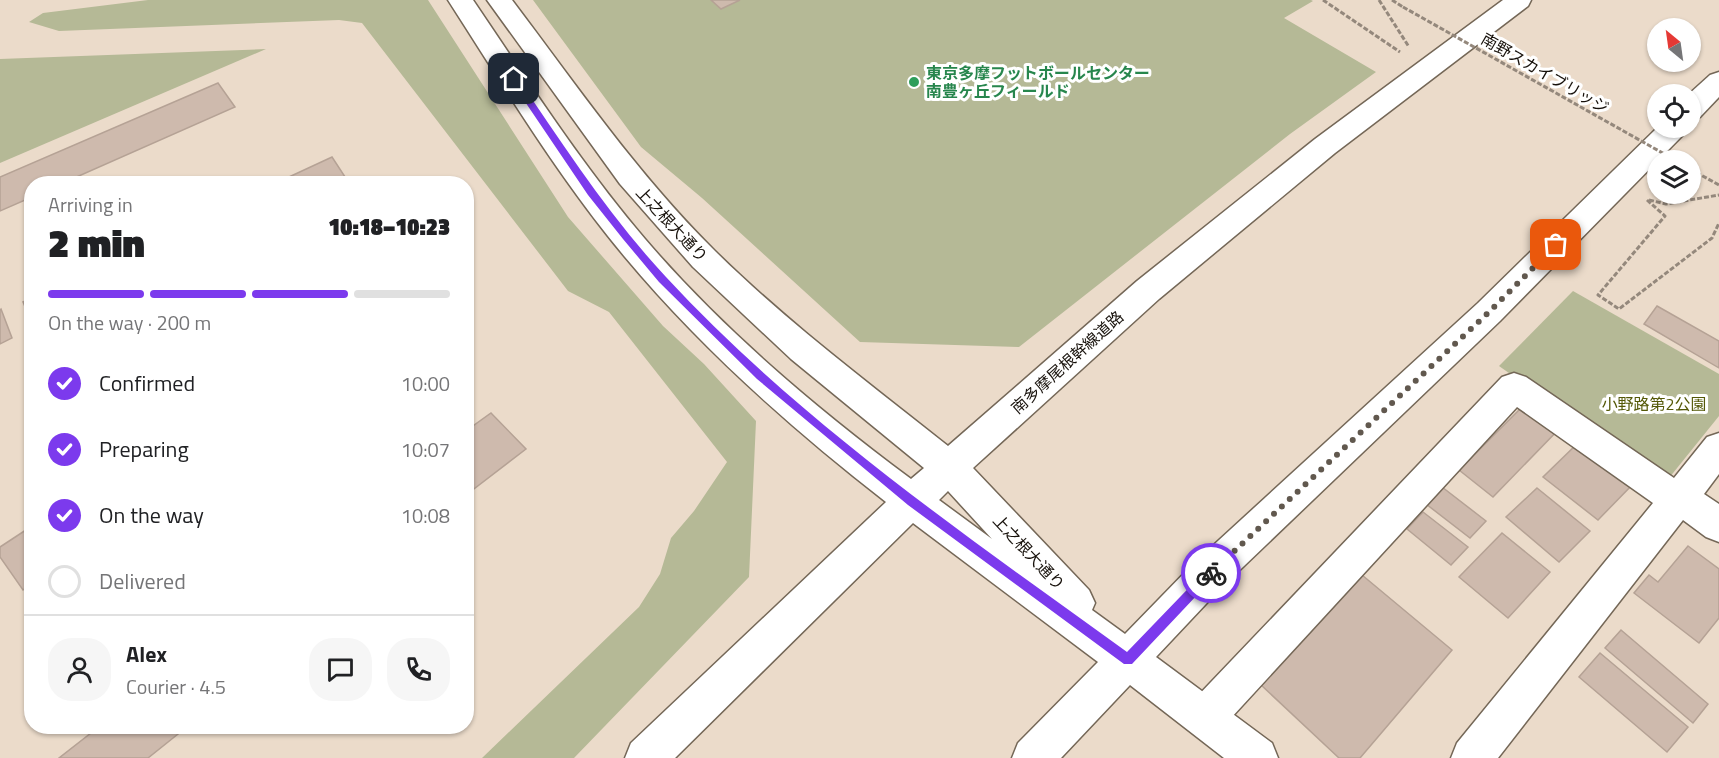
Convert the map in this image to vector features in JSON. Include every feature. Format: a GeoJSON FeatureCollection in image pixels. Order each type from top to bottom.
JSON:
{"type":"FeatureCollection","features":[{"type":"Feature","properties":{"kind":"street","name":"上之根大通り"},"geometry":{"type":"LineString","coordinates":[[460,0],[591,192],[663,280],[760,376],[912,502],[1128,660]]}},
{"type":"Feature","properties":{"kind":"street","name":"上之根大通り"},"geometry":{"type":"LineString","coordinates":[[499,0],[630,177],[704,259],[802,349],[949,466],[1128,660]]}},
{"type":"Feature","properties":{"kind":"street","name":"南多摩尾根幹線道路"},"geometry":{"type":"LineString","coordinates":[[646,758],[949,466],[1157,282],[1325,146],[1519,0]]}},
{"type":"Feature","properties":{"kind":"street"},"geometry":{"type":"LineString","coordinates":[[1701,99],[1719,81]]}},
{"type":"Feature","properties":{"kind":"street"},"geometry":{"type":"LineString","coordinates":[[1033,758],[1208,575],[1489,312],[1663,138]]}},
{"type":"Feature","properties":{"kind":"street"},"geometry":{"type":"LineString","coordinates":[[1205,717],[1514,387],[1719,525]]}},
{"type":"Feature","properties":{"kind":"street"},"geometry":{"type":"LineString","coordinates":[[1472,758],[1719,448]]}},
{"type":"Feature","properties":{"kind":"street"},"geometry":{"type":"LineString","coordinates":[[1128,660],[1257,758]]}},
{"type":"Feature","properties":{"kind":"path"},"geometry":{"type":"LineString","coordinates":[[1323,0],[1405,56]]}},
{"type":"Feature","properties":{"kind":"path"},"geometry":{"type":"LineString","coordinates":[[1379,0],[1412,51]]}},
{"type":"Feature","properties":{"kind":"path","name":"南野スカイブリッジ"},"geometry":{"type":"LineString","coordinates":[[1392,0],[1657,150]]}},
{"type":"Feature","properties":{"kind":"path"},"geometry":{"type":"LineString","coordinates":[[1701,175],[1719,185]]}},
{"type":"Feature","properties":{"kind":"path"},"geometry":{"type":"LineString","coordinates":[[1719,195],[1666,204],[1647,200],[1665,216],[1598,295],[1619,309],[1712,238],[1719,223]]}},
{"type":"Feature","properties":{"kind":"green space"},"geometry":{"type":"Polygon","coordinates":[[[148,0],[428,0],[568,217],[663,326],[704,364],[756,421],[749,577],[574,758],[482,758],[639,607],[660,574],[671,538],[694,511],[727,462],[609,312],[568,291],[362,23],[339,20],[59,31],[29,22],[43,13],[148,0]]]}},
{"type":"Feature","properties":{"kind":"green space"},"geometry":{"type":"Polygon","coordinates":[[[533,0],[1311,0],[1313,1],[1284,18],[1376,72],[1290,134],[1019,347],[860,342],[702,198],[641,147],[533,0]]]}},
{"type":"Feature","properties":{"kind":"green space"},"geometry":{"type":"Polygon","coordinates":[[[266,49],[0,163],[0,59],[266,49]]]}},
{"type":"Feature","properties":{"kind":"green space","name":"小野路第2公園"},"geometry":{"type":"Polygon","coordinates":[[[1573,291],[1719,374],[1719,416],[1665,483],[1499,366],[1573,291]]]}},
{"type":"Feature","properties":{"kind":"building"},"geometry":{"type":"Polygon","coordinates":[[[711,0],[740,0],[721,9],[711,0]]]}},
{"type":"Feature","properties":{"kind":"building"},"geometry":{"type":"Polygon","coordinates":[[[218,83],[235,107],[79,176],[24,176],[24,200],[0,211],[0,177],[218,83]]]}},
{"type":"Feature","properties":{"kind":"building"},"geometry":{"type":"Polygon","coordinates":[[[332,157],[344,176],[291,176],[332,157]]]}},
{"type":"Feature","properties":{"kind":"building"},"geometry":{"type":"Polygon","coordinates":[[[1657,306],[1719,341],[1719,368],[1644,324],[1657,306]]]}},
{"type":"Feature","properties":{"kind":"building"},"geometry":{"type":"Polygon","coordinates":[[[0,310],[12,338],[0,344],[0,310]]]}},
{"type":"Feature","properties":{"kind":"building"},"geometry":{"type":"Polygon","coordinates":[[[1525,404],[1559,429],[1493,497],[1459,470],[1525,404]]]}},
{"type":"Feature","properties":{"kind":"building"},"geometry":{"type":"Polygon","coordinates":[[[491,413],[526,449],[474,489],[474,425],[491,413]]]}},
{"type":"Feature","properties":{"kind":"building"},"geometry":{"type":"Polygon","coordinates":[[[1578,443],[1633,484],[1598,520],[1543,477],[1578,443]]]}},
{"type":"Feature","properties":{"kind":"building"},"geometry":{"type":"Polygon","coordinates":[[[1442,487],[1486,521],[1470,538],[1426,504],[1442,487]]]}},
{"type":"Feature","properties":{"kind":"building"},"geometry":{"type":"Polygon","coordinates":[[[1537,488],[1590,531],[1559,562],[1506,517],[1537,488]]]}},
{"type":"Feature","properties":{"kind":"building"},"geometry":{"type":"Polygon","coordinates":[[[1423,512],[1468,547],[1451,565],[1407,529],[1423,512]]]}},
{"type":"Feature","properties":{"kind":"building"},"geometry":{"type":"Polygon","coordinates":[[[24,531],[23,590],[0,557],[0,547],[24,531]]]}},
{"type":"Feature","properties":{"kind":"building"},"geometry":{"type":"Polygon","coordinates":[[[1502,533],[1550,572],[1508,618],[1459,577],[1502,533]]]}},
{"type":"Feature","properties":{"kind":"building"},"geometry":{"type":"Polygon","coordinates":[[[1688,546],[1719,569],[1719,618],[1699,643],[1634,593],[1649,575],[1658,582],[1688,546]]]}},
{"type":"Feature","properties":{"kind":"building"},"geometry":{"type":"Polygon","coordinates":[[[1362,575],[1452,650],[1360,758],[1339,758],[1260,684],[1362,575]]]}},
{"type":"Feature","properties":{"kind":"building"},"geometry":{"type":"Polygon","coordinates":[[[1621,630],[1708,704],[1693,723],[1605,648],[1621,630]]]}},
{"type":"Feature","properties":{"kind":"building"},"geometry":{"type":"Polygon","coordinates":[[[1600,653],[1688,727],[1667,752],[1579,677],[1600,653]]]}},
{"type":"Feature","properties":{"kind":"building"},"geometry":{"type":"Polygon","coordinates":[[[90,734],[178,734],[148,758],[59,758],[90,734]]]}},
{"type":"Feature","properties":{"kind":"way so far"},"geometry":{"type":"LineString","coordinates":[[1211,573],[1489,312],[1556,245]]}},
{"type":"Feature","properties":{"kind":"place","name":"東京多摩フットボールセンター 南豊ヶ丘フィールド"},"geometry":{"type":"Point","coordinates":[914,82]}},
{"type":"Feature","properties":{"kind":"route"},"geometry":{"type":"LineString","coordinates":[[514,79],[591,192],[626,236],[663,280],[760,376],[912,502],[1128,660],[1211,573]]}}]}
